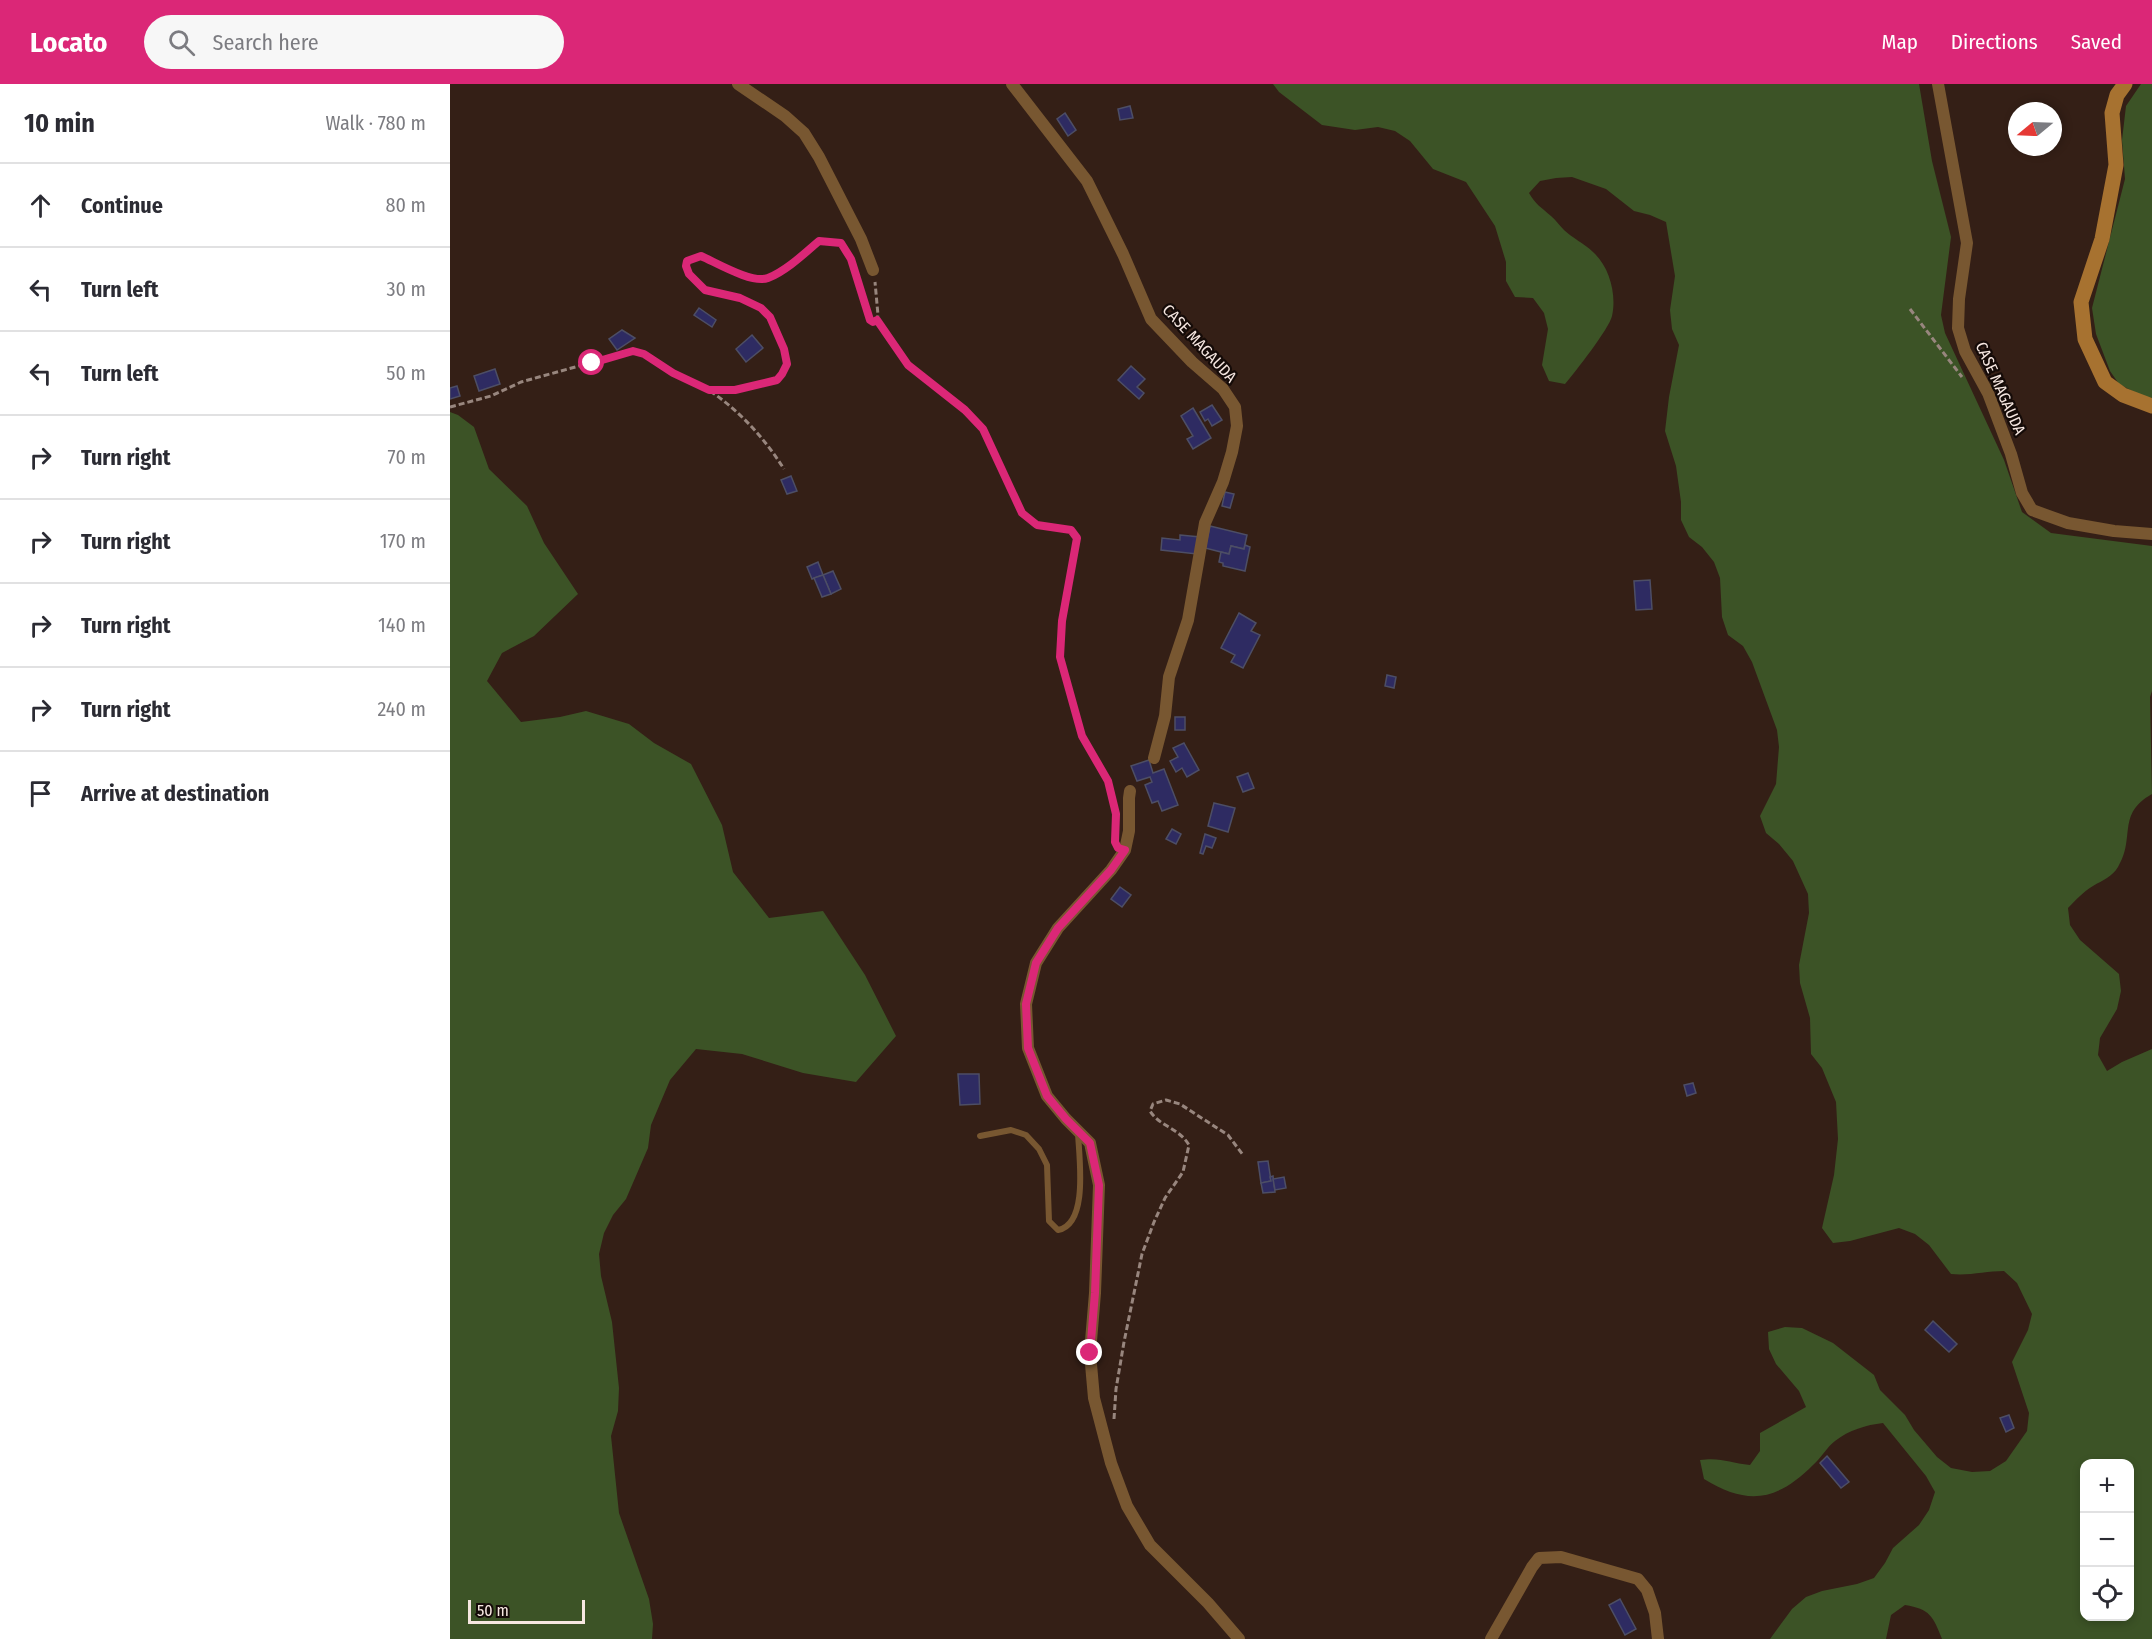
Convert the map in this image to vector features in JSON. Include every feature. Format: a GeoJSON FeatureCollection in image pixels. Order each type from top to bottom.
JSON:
{"type":"FeatureCollection","features":[{"type":"Feature","properties":{"kind":"main road"},"geometry":{"type":"LineString","coordinates":[[2125,84],[2117,95],[2112,113],[2116,165],[2102,239],[2081,302],[2085,339],[2105,382],[2123,394],[2152,406]]}},
{"type":"Feature","properties":{"kind":"street"},"geometry":{"type":"LineString","coordinates":[[738,84],[785,116],[804,133],[861,238],[873,270]]}},
{"type":"Feature","properties":{"kind":"street","name":"CASE MAGAUDA"},"geometry":{"type":"LineString","coordinates":[[1012,84],[1087,181],[1123,254],[1151,319],[1192,362],[1223,389],[1235,407],[1237,426],[1232,452],[1223,482],[1205,523],[1188,620],[1169,677],[1165,716],[1154,758]]}},
{"type":"Feature","properties":{"kind":"street","name":"CASE MAGAUDA"},"geometry":{"type":"LineString","coordinates":[[1938,84],[1967,243],[1959,299],[1958,328],[1965,351],[1988,393],[2011,454],[2022,493],[2032,510],[2068,523],[2114,531],[2152,534]]}},
{"type":"Feature","properties":{"kind":"street"},"geometry":{"type":"LineString","coordinates":[[1130,791],[1129,831],[1125,850],[1111,870],[1058,928],[1036,963],[1026,1004],[1028,1048],[1047,1096],[1090,1143],[1099,1185],[1090,1353],[1095,1398],[1111,1463],[1127,1506],[1150,1545],[1208,1603],[1239,1639]]}},
{"type":"Feature","properties":{"kind":"street"},"geometry":{"type":"LineString","coordinates":[[1491,1639],[1532,1567],[1539,1558],[1546,1557],[1561,1557],[1638,1579],[1647,1590],[1658,1639]]}},
{"type":"Feature","properties":{"kind":"lane"},"geometry":{"type":"LineString","coordinates":[[980,1136],[1011,1130],[1026,1135],[1039,1149],[1047,1165],[1049,1221],[1058,1230],[1071,1224],[1077,1209],[1080,1191],[1077,1130]]}},
{"type":"Feature","properties":{"kind":"path"},"geometry":{"type":"LineString","coordinates":[[709,390],[735,390],[777,380],[787,364],[784,349],[770,317],[761,308],[740,298],[705,290],[689,274],[686,266],[687,261],[694,257],[701,256],[744,276],[767,279],[798,259],[819,241],[841,243],[851,259],[868,316],[873,322],[877,320]]}},
{"type":"Feature","properties":{"kind":"path"},"geometry":{"type":"LineString","coordinates":[[873,270],[878,299],[877,320],[908,365],[965,410],[983,429],[1022,513],[1037,525],[1071,530],[1077,538],[1062,621],[1060,657],[1082,736],[1108,781],[1116,814]]}},
{"type":"Feature","properties":{"kind":"path"},"geometry":{"type":"LineString","coordinates":[[1910,309],[1968,385]]}},
{"type":"Feature","properties":{"kind":"path"},"geometry":{"type":"LineString","coordinates":[[450,408],[491,396],[521,382],[633,351],[644,354],[728,403],[765,443],[784,469]]}},
{"type":"Feature","properties":{"kind":"path"},"geometry":{"type":"LineString","coordinates":[[1103,1434],[1112,1430],[1116,1389],[1142,1254],[1165,1198],[1183,1172],[1189,1145],[1183,1135],[1155,1118],[1150,1111],[1153,1104],[1166,1100],[1180,1104],[1228,1136],[1243,1155]]}},
{"type":"Feature","properties":{"kind":"green space"},"geometry":{"type":"Polygon","coordinates":[[[1273,84],[1919,84],[1932,161],[1951,237],[1941,315],[1945,333],[2004,460],[2022,512],[2051,533],[2152,546],[2152,691],[2150,697],[2152,794],[2141,802],[2130,818],[2126,846],[2116,870],[2086,891],[2068,908],[2070,925],[2080,940],[2119,974],[2121,991],[2117,1009],[2100,1038],[2098,1055],[2107,1071],[2152,1049],[2152,1639],[1942,1639],[1930,1615],[1920,1609],[1905,1605],[1891,1615],[1886,1639],[1770,1639],[1792,1609],[1806,1597],[1874,1578],[1893,1548],[1919,1525],[1929,1510],[1935,1492],[1926,1476],[1883,1423],[1870,1425],[1840,1437],[1800,1477],[1787,1486],[1762,1496],[1735,1493],[1704,1479],[1700,1460],[1720,1460],[1750,1465],[1760,1451],[1760,1433],[1806,1407],[1799,1391],[1776,1364],[1769,1349],[1768,1332],[1785,1327],[1802,1328],[1833,1343],[1874,1375],[1880,1390],[1905,1415],[1914,1430],[1937,1457],[1951,1468],[1972,1472],[1990,1471],[2006,1461],[2027,1431],[2029,1413],[2012,1362],[2028,1330],[2032,1314],[2017,1283],[2004,1271],[1951,1274],[1929,1245],[1915,1234],[1899,1228],[1850,1241],[1833,1243],[1822,1228],[1834,1175],[1838,1139],[1836,1102],[1822,1068],[1811,1054],[1810,1018],[1800,983],[1799,965],[1809,913],[1808,894],[1793,861],[1766,833],[1760,816],[1776,784],[1779,747],[1777,730],[1752,662],[1743,646],[1728,635],[1722,617],[1720,578],[1714,562],[1702,547],[1689,537],[1681,520],[1676,466],[1665,431],[1679,345],[1672,329],[1670,310],[1675,276],[1666,222],[1634,211],[1606,189],[1572,177],[1540,181],[1529,193],[1564,230],[1599,258],[1610,281],[1613,299],[1610,322],[1576,370],[1565,384],[1549,381],[1542,365],[1548,329],[1544,313],[1533,298],[1515,297],[1506,281],[1506,262],[1495,226],[1466,182],[1433,169],[1410,141],[1395,131],[1378,127],[1355,130],[1322,125],[1279,92],[1273,84]]]}},
{"type":"Feature","properties":{"kind":"green space"},"geometry":{"type":"Polygon","coordinates":[[[2141,84],[2152,84],[2152,398],[2142,396],[2119,384],[2110,371],[2096,334],[2092,308],[2125,179],[2122,140],[2126,106],[2141,84]]]}},
{"type":"Feature","properties":{"kind":"green space"},"geometry":{"type":"Polygon","coordinates":[[[450,412],[474,427],[489,469],[527,506],[544,543],[578,594],[534,636],[502,653],[487,681],[521,722],[586,711],[629,724],[654,743],[691,764],[722,825],[733,872],[769,918],[823,911],[865,975],[896,1036],[856,1082],[803,1073],[742,1054],[696,1049],[670,1080],[651,1125],[648,1148],[626,1199],[613,1215],[604,1233],[599,1254],[601,1276],[612,1322],[619,1388],[618,1411],[611,1436],[619,1513],[649,1599],[653,1624],[652,1639],[450,1639],[450,412]]]}},
{"type":"Feature","properties":{"kind":"building"},"geometry":{"type":"Polygon","coordinates":[[[1130,106],[1133,118],[1120,120],[1118,109],[1130,106]]]}},
{"type":"Feature","properties":{"kind":"building"},"geometry":{"type":"Polygon","coordinates":[[[1065,113],[1076,130],[1068,136],[1057,119],[1065,113]]]}},
{"type":"Feature","properties":{"kind":"building"},"geometry":{"type":"Polygon","coordinates":[[[699,308],[716,320],[712,327],[694,315],[699,308]]]}},
{"type":"Feature","properties":{"kind":"building"},"geometry":{"type":"Polygon","coordinates":[[[622,330],[635,338],[617,350],[609,339],[622,330]]]}},
{"type":"Feature","properties":{"kind":"building"},"geometry":{"type":"Polygon","coordinates":[[[752,335],[763,348],[746,362],[736,349],[752,335]]]}},
{"type":"Feature","properties":{"kind":"building"},"geometry":{"type":"Polygon","coordinates":[[[1131,366],[1145,379],[1137,387],[1144,393],[1139,399],[1118,380],[1131,366]]]}},
{"type":"Feature","properties":{"kind":"building"},"geometry":{"type":"Polygon","coordinates":[[[495,369],[500,384],[479,391],[474,376],[495,369]]]}},
{"type":"Feature","properties":{"kind":"building"},"geometry":{"type":"Polygon","coordinates":[[[457,386],[460,396],[450,399],[450,388],[457,386]]]}},
{"type":"Feature","properties":{"kind":"building"},"geometry":{"type":"Polygon","coordinates":[[[1212,405],[1222,420],[1212,426],[1208,419],[1205,421],[1200,412],[1212,405]]]}},
{"type":"Feature","properties":{"kind":"building"},"geometry":{"type":"Polygon","coordinates":[[[1193,408],[1211,438],[1193,449],[1187,439],[1193,436],[1181,416],[1193,408]]]}},
{"type":"Feature","properties":{"kind":"building"},"geometry":{"type":"Polygon","coordinates":[[[791,476],[797,491],[787,494],[781,480],[791,476]]]}},
{"type":"Feature","properties":{"kind":"building"},"geometry":{"type":"Polygon","coordinates":[[[1225,492],[1234,494],[1230,508],[1222,506],[1225,492]]]}},
{"type":"Feature","properties":{"kind":"building"},"geometry":{"type":"Polygon","coordinates":[[[1210,526],[1247,535],[1244,549],[1231,546],[1229,554],[1205,548],[1210,526]]]}},
{"type":"Feature","properties":{"kind":"building"},"geometry":{"type":"Polygon","coordinates":[[[1180,535],[1200,537],[1197,554],[1161,550],[1162,538],[1180,540],[1180,535]]]}},
{"type":"Feature","properties":{"kind":"building"},"geometry":{"type":"Polygon","coordinates":[[[1245,545],[1250,547],[1245,571],[1223,566],[1223,563],[1219,562],[1221,552],[1229,554],[1231,546],[1244,549],[1245,545]]]}},
{"type":"Feature","properties":{"kind":"building"},"geometry":{"type":"Polygon","coordinates":[[[818,562],[823,575],[812,579],[807,567],[818,562]]]}},
{"type":"Feature","properties":{"kind":"building"},"geometry":{"type":"Polygon","coordinates":[[[833,571],[841,589],[831,594],[823,575],[833,571]]]}},
{"type":"Feature","properties":{"kind":"building"},"geometry":{"type":"Polygon","coordinates":[[[823,575],[831,594],[822,597],[814,578],[823,575]]]}},
{"type":"Feature","properties":{"kind":"building"},"geometry":{"type":"Polygon","coordinates":[[[1650,580],[1652,609],[1636,610],[1634,581],[1650,580]]]}},
{"type":"Feature","properties":{"kind":"building"},"geometry":{"type":"Polygon","coordinates":[[[1239,613],[1256,623],[1251,631],[1260,635],[1243,668],[1231,662],[1235,655],[1221,648],[1239,613]]]}},
{"type":"Feature","properties":{"kind":"building"},"geometry":{"type":"Polygon","coordinates":[[[1387,675],[1396,677],[1394,688],[1385,686],[1387,675]]]}},
{"type":"Feature","properties":{"kind":"building"},"geometry":{"type":"Polygon","coordinates":[[[1175,717],[1185,717],[1185,730],[1175,730],[1175,717]]]}},
{"type":"Feature","properties":{"kind":"building"},"geometry":{"type":"Polygon","coordinates":[[[1184,743],[1199,770],[1187,777],[1182,768],[1176,772],[1170,761],[1178,757],[1173,748],[1184,743]]]}},
{"type":"Feature","properties":{"kind":"building"},"geometry":{"type":"Polygon","coordinates":[[[1149,760],[1153,773],[1164,769],[1178,805],[1162,811],[1158,801],[1152,803],[1145,785],[1152,782],[1150,777],[1137,781],[1131,766],[1149,760]]]}},
{"type":"Feature","properties":{"kind":"building"},"geometry":{"type":"Polygon","coordinates":[[[1248,773],[1254,788],[1243,792],[1237,777],[1248,773]]]}},
{"type":"Feature","properties":{"kind":"building"},"geometry":{"type":"Polygon","coordinates":[[[1214,803],[1235,808],[1228,832],[1208,826],[1214,803]]]}},
{"type":"Feature","properties":{"kind":"building"},"geometry":{"type":"Polygon","coordinates":[[[1172,829],[1181,834],[1176,844],[1166,839],[1172,829]]]}},
{"type":"Feature","properties":{"kind":"building"},"geometry":{"type":"Polygon","coordinates":[[[1205,834],[1216,838],[1212,848],[1206,846],[1203,854],[1200,853],[1205,834]]]}},
{"type":"Feature","properties":{"kind":"building"},"geometry":{"type":"Polygon","coordinates":[[[1120,887],[1131,895],[1122,907],[1111,899],[1120,887]]]}},
{"type":"Feature","properties":{"kind":"building"},"geometry":{"type":"Polygon","coordinates":[[[958,1074],[979,1074],[980,1104],[960,1105],[958,1074]]]}},
{"type":"Feature","properties":{"kind":"building"},"geometry":{"type":"Polygon","coordinates":[[[1693,1083],[1696,1093],[1687,1096],[1684,1085],[1693,1083]]]}},
{"type":"Feature","properties":{"kind":"building"},"geometry":{"type":"Polygon","coordinates":[[[1268,1161],[1271,1181],[1261,1183],[1258,1162],[1268,1161]]]}},
{"type":"Feature","properties":{"kind":"building"},"geometry":{"type":"Polygon","coordinates":[[[1273,1176],[1275,1192],[1263,1193],[1261,1183],[1271,1181],[1270,1177],[1273,1176]]]}},
{"type":"Feature","properties":{"kind":"building"},"geometry":{"type":"Polygon","coordinates":[[[1284,1177],[1286,1188],[1275,1190],[1273,1179],[1284,1177]]]}},
{"type":"Feature","properties":{"kind":"building"},"geometry":{"type":"Polygon","coordinates":[[[1933,1321],[1957,1344],[1949,1352],[1925,1330],[1933,1321]]]}},
{"type":"Feature","properties":{"kind":"building"},"geometry":{"type":"Polygon","coordinates":[[[2009,1415],[2014,1428],[2006,1432],[2000,1418],[2009,1415]]]}},
{"type":"Feature","properties":{"kind":"building"},"geometry":{"type":"Polygon","coordinates":[[[1827,1456],[1849,1482],[1841,1488],[1820,1463],[1827,1456]]]}},
{"type":"Feature","properties":{"kind":"building"},"geometry":{"type":"Polygon","coordinates":[[[1620,1599],[1636,1629],[1625,1635],[1609,1605],[1620,1599]]]}},
{"type":"Feature","properties":{"kind":"route"},"geometry":{"type":"LineString","coordinates":[[592,363],[633,351],[644,354],[673,373],[709,390],[735,390],[777,380],[787,364],[784,349],[770,317],[761,308],[740,298],[705,290],[689,274],[687,261],[701,256],[744,276],[767,279],[798,259],[819,241],[841,243],[851,259],[859,280],[870,320],[873,322],[877,320],[908,365],[949,396],[983,429],[1022,513],[1037,525],[1071,530],[1077,538],[1062,621],[1060,657],[1082,736],[1108,781],[1116,814],[1115,842],[1118,848],[1125,850],[1111,870],[1058,928],[1036,963],[1026,1004],[1028,1048],[1047,1096],[1090,1143],[1099,1185],[1090,1353]]}}]}
